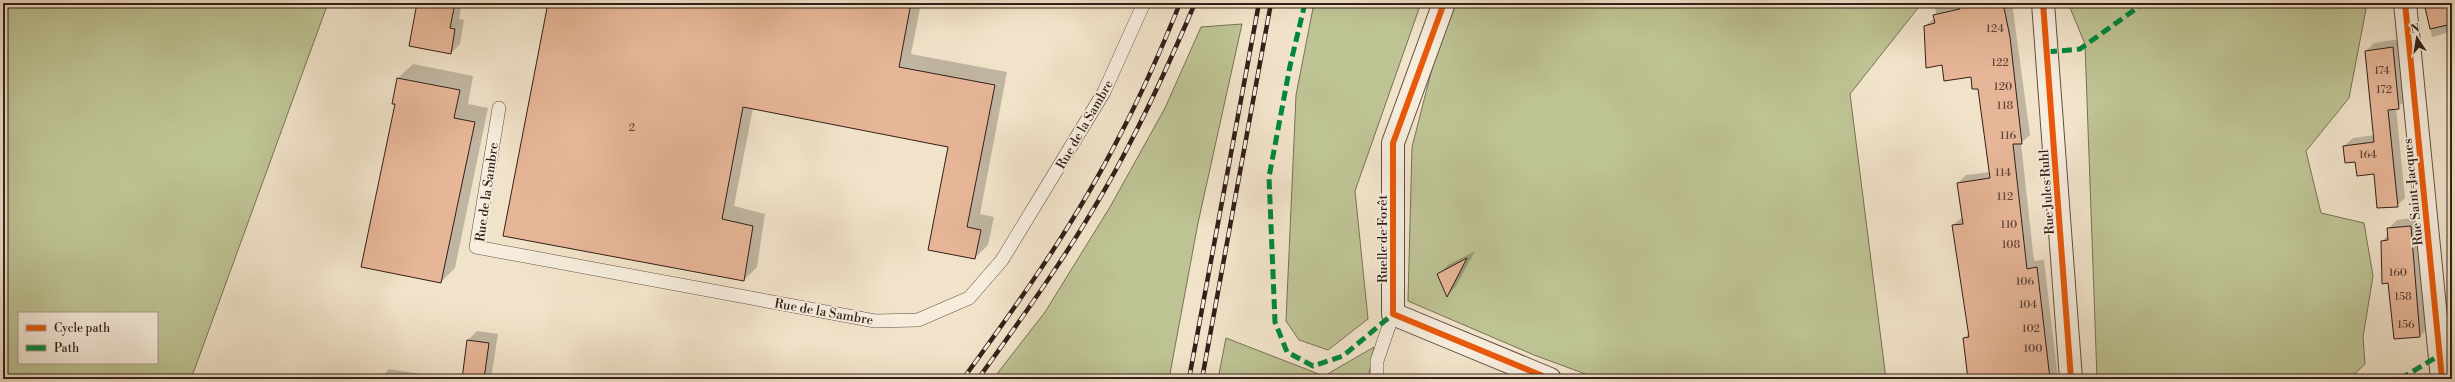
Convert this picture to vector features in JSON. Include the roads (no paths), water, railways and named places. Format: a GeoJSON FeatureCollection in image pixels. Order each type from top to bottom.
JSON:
{"type":"FeatureCollection","features":[{"type":"Feature","properties":{"kind":"street","name":"Ruelle de Forêt"},"geometry":{"type":"LineString","coordinates":[[1393,314],[1393,143],[1444,3]]}},
{"type":"Feature","properties":{"kind":"street","name":"Rue Jules Ruhl"},"geometry":{"type":"LineString","coordinates":[[2043,3],[2071,379]]}},
{"type":"Feature","properties":{"kind":"street","name":"Rue Saint-Jacques"},"geometry":{"type":"LineString","coordinates":[[2405,3],[2442,379]]}},
{"type":"Feature","properties":{"kind":"street"},"geometry":{"type":"LineString","coordinates":[[1393,314],[1550,379]]}},
{"type":"Feature","properties":{"kind":"lane","name":"Rue de la Sambre"},"geometry":{"type":"LineString","coordinates":[[499,108],[476,247],[874,321],[918,320],[969,298],[1002,260],[1104,92],[1144,3]]}},
{"type":"Feature","properties":{"kind":"lane"},"geometry":{"type":"LineString","coordinates":[[1377,379],[1377,360],[1393,314]]}},
{"type":"Feature","properties":{"kind":"railway"},"geometry":{"type":"LineString","coordinates":[[963,379],[1026,290],[1085,199],[1136,103],[1180,3]]}},
{"type":"Feature","properties":{"kind":"railway"},"geometry":{"type":"LineString","coordinates":[[978,379],[1059,264],[1114,174],[1172,56],[1195,3]]}},
{"type":"Feature","properties":{"kind":"railway"},"geometry":{"type":"LineString","coordinates":[[1189,379],[1259,3]]}},
{"type":"Feature","properties":{"kind":"railway"},"geometry":{"type":"LineString","coordinates":[[1202,379],[1271,3]]}}]}
